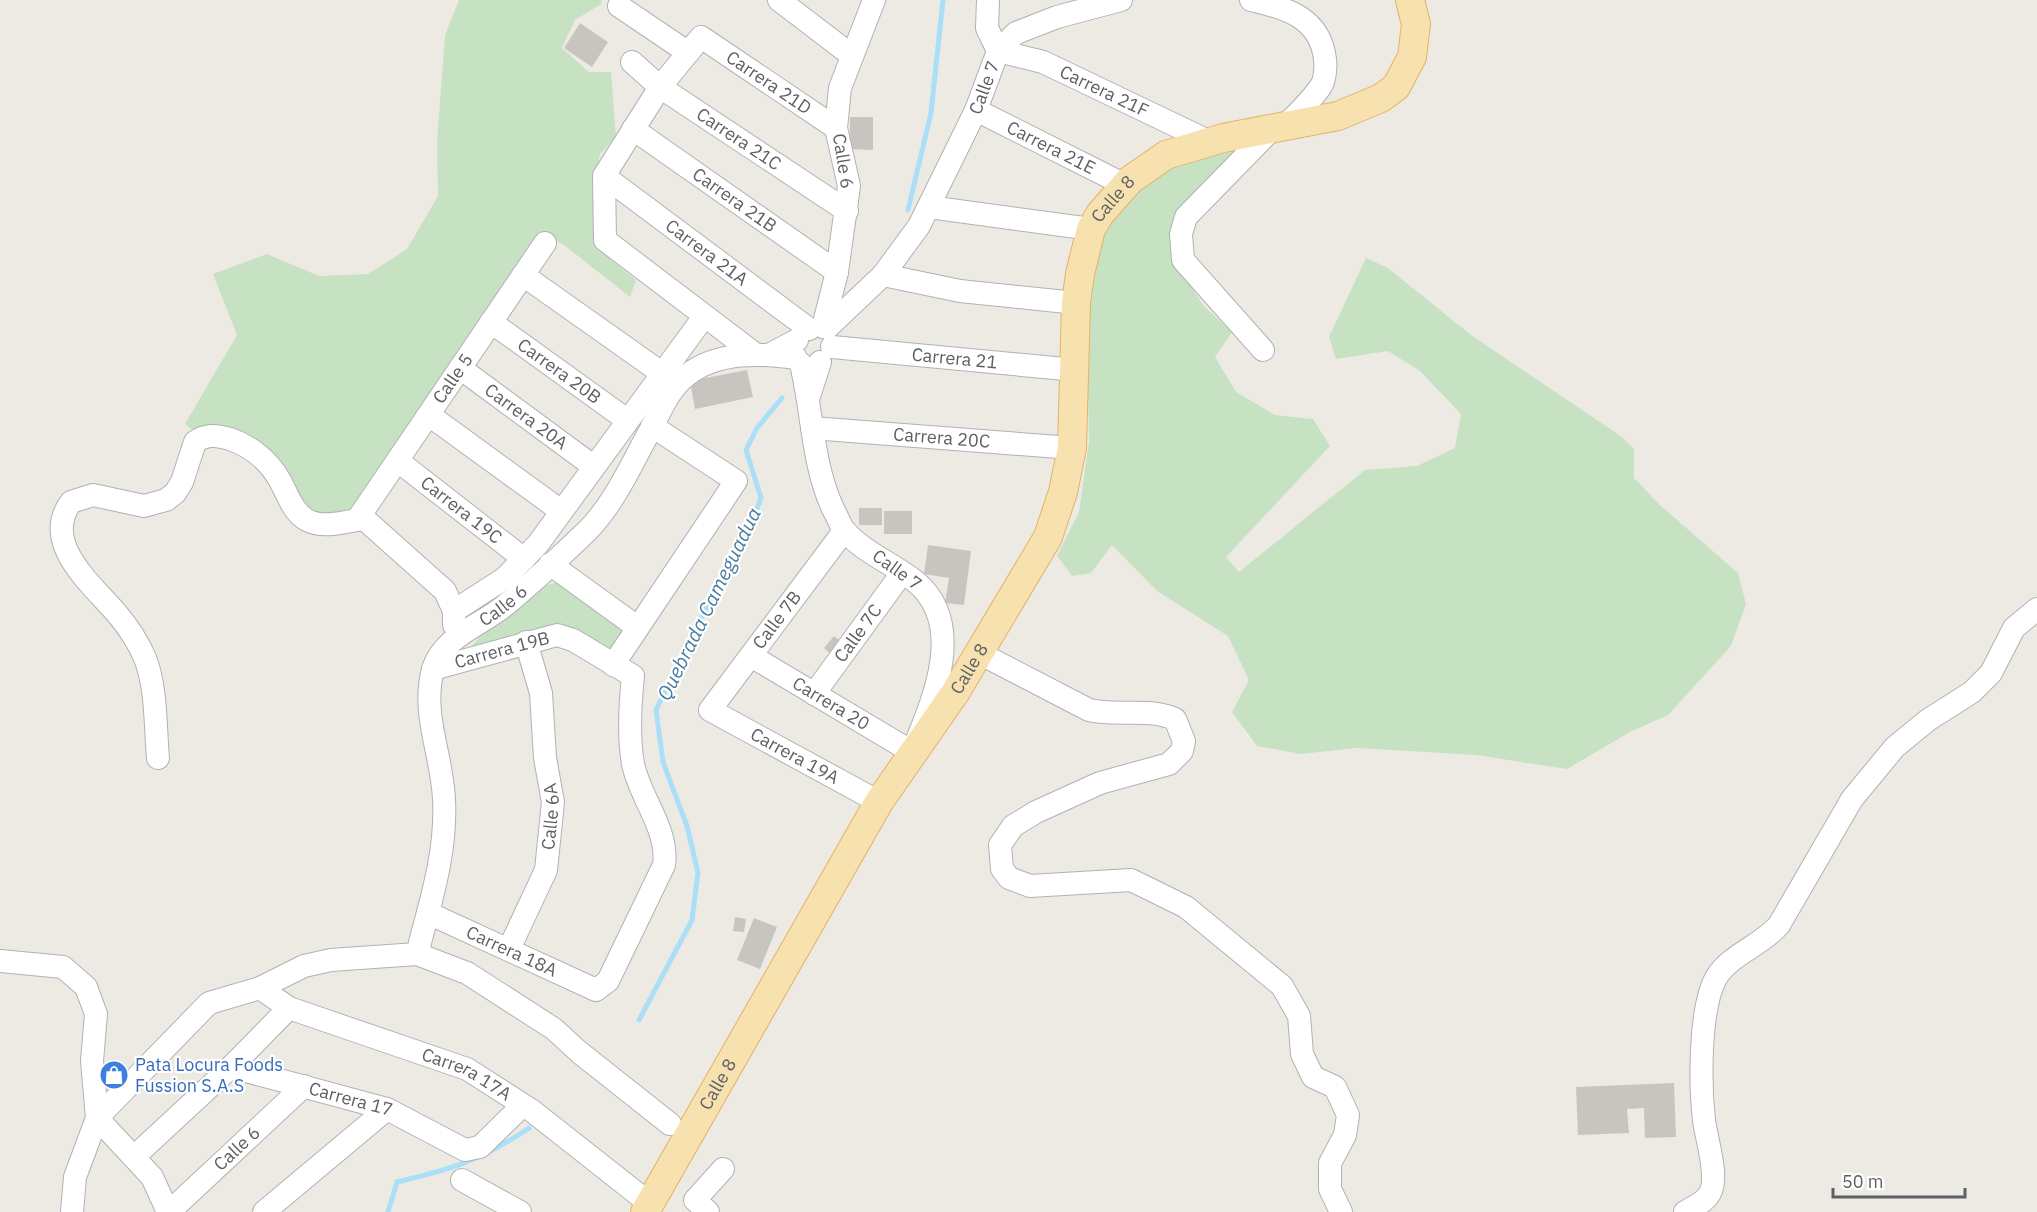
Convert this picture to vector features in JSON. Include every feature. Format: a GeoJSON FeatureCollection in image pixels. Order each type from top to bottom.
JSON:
{"type":"FeatureCollection","features":[{"type":"Feature","properties":{"kind":"main road","name":"Calle 8"},"geometry":{"type":"LineString","coordinates":[[647,1208],[879,802],[955,693],[1048,537],[1063,492],[1072,448],[1076,370],[1076,303],[1080,274],[1091,229],[1100,214],[1125,184],[1147,165],[1166,155],[1216,140],[1338,116],[1362,108],[1396,87],[1409,65],[1416,40],[1416,24],[1410,0]]}},
{"type":"Feature","properties":{"kind":"street"},"geometry":{"type":"LineString","coordinates":[[779,0],[851,55]]}},
{"type":"Feature","properties":{"kind":"street","name":"Calle 6"},"geometry":{"type":"LineString","coordinates":[[417,954],[442,858],[444,825],[442,774],[428,716],[433,669],[441,652],[454,639],[502,608],[589,528],[612,498],[671,390],[688,374],[722,358],[762,355],[813,344],[837,272],[847,211],[849,186],[836,128],[840,88],[874,0]]}},
{"type":"Feature","properties":{"kind":"street"},"geometry":{"type":"LineString","coordinates":[[988,0],[987,28],[998,51],[1016,33],[1058,9],[1121,0]]}},
{"type":"Feature","properties":{"kind":"street"},"geometry":{"type":"LineString","coordinates":[[1251,0],[1279,6],[1316,29],[1323,46],[1326,64],[1322,85],[1186,217],[1181,234],[1183,260],[1263,350]]}},
{"type":"Feature","properties":{"kind":"street","name":"Carrera 21D"},"geometry":{"type":"LineString","coordinates":[[619,6],[694,44],[836,128]]}},
{"type":"Feature","properties":{"kind":"street"},"geometry":{"type":"LineString","coordinates":[[694,44],[660,87],[604,176],[605,240],[703,318],[762,355]]}},
{"type":"Feature","properties":{"kind":"street","name":"Calle 7"},"geometry":{"type":"LineString","coordinates":[[912,752],[929,712],[938,680],[944,633],[939,614],[930,595],[844,531],[822,483],[816,462],[809,397],[813,344],[883,275],[919,226],[976,110],[998,51]]}},
{"type":"Feature","properties":{"kind":"street","name":"Carrera 21F"},"geometry":{"type":"LineString","coordinates":[[998,51],[1018,54],[1063,70],[1216,140]]}},
{"type":"Feature","properties":{"kind":"street","name":"Carrera 21C"},"geometry":{"type":"LineString","coordinates":[[632,62],[660,87],[847,211]]}},
{"type":"Feature","properties":{"kind":"street","name":"Carrera 21E"},"geometry":{"type":"LineString","coordinates":[[976,110],[1125,184]]}},
{"type":"Feature","properties":{"kind":"street","name":"Carrera 21B"},"geometry":{"type":"LineString","coordinates":[[633,129],[837,272]]}},
{"type":"Feature","properties":{"kind":"street","name":"Carrera 21A"},"geometry":{"type":"LineString","coordinates":[[604,176],[813,344]]}},
{"type":"Feature","properties":{"kind":"street"},"geometry":{"type":"LineString","coordinates":[[929,207],[1091,229]]}},
{"type":"Feature","properties":{"kind":"street","name":"Calle 5"},"geometry":{"type":"LineString","coordinates":[[361,516],[545,243]]}},
{"type":"Feature","properties":{"kind":"street"},"geometry":{"type":"LineString","coordinates":[[523,275],[663,374]]}},
{"type":"Feature","properties":{"kind":"street"},"geometry":{"type":"LineString","coordinates":[[883,275],[960,291],[1076,303]]}},
{"type":"Feature","properties":{"kind":"street"},"geometry":{"type":"LineString","coordinates":[[158,758],[152,688],[145,659],[125,624],[83,577],[66,548],[63,520],[71,502],[93,495],[134,505],[156,504],[176,493],[195,442],[202,436],[236,442],[260,456],[275,472],[300,515],[309,521],[343,523],[361,516],[445,591],[454,611],[505,578],[524,559],[703,318]]}},
{"type":"Feature","properties":{"kind":"street","name":"Carrera 20B"},"geometry":{"type":"LineString","coordinates":[[491,322],[627,420]]}},
{"type":"Feature","properties":{"kind":"street","name":"Carrera 21"},"geometry":{"type":"LineString","coordinates":[[813,344],[1076,370]]}},
{"type":"Feature","properties":{"kind":"street","name":"Carrera 20A"},"geometry":{"type":"LineString","coordinates":[[460,369],[594,466]]}},
{"type":"Feature","properties":{"kind":"street"},"geometry":{"type":"LineString","coordinates":[[429,415],[561,511]]}},
{"type":"Feature","properties":{"kind":"street"},"geometry":{"type":"LineString","coordinates":[[623,670],[637,627],[736,481],[652,426]]}},
{"type":"Feature","properties":{"kind":"street","name":"Carrera 20C"},"geometry":{"type":"LineString","coordinates":[[812,428],[1072,448]]}},
{"type":"Feature","properties":{"kind":"street","name":"Carrera 19C"},"geometry":{"type":"LineString","coordinates":[[398,461],[524,559]]}},
{"type":"Feature","properties":{"kind":"street","name":"Calle 7B"},"geometry":{"type":"LineString","coordinates":[[710,710],[844,531]]}},
{"type":"Feature","properties":{"kind":"street"},"geometry":{"type":"LineString","coordinates":[[550,564],[637,627]]}},
{"type":"Feature","properties":{"kind":"street","name":"Calle 7C"},"geometry":{"type":"LineString","coordinates":[[814,694],[902,573]]}},
{"type":"Feature","properties":{"kind":"street"},"geometry":{"type":"LineString","coordinates":[[1685,1212],[1708,1196],[1714,1179],[1704,1118],[1702,1034],[1716,978],[1726,966],[1769,937],[1779,925],[1852,799],[1895,747],[1928,720],[1972,692],[1991,673],[2014,628],[2037,609]]}},
{"type":"Feature","properties":{"kind":"street","name":"Carrera 19B"},"geometry":{"type":"LineString","coordinates":[[454,611],[454,639]]}},
{"type":"Feature","properties":{"kind":"street","name":"Carrera 19B"},"geometry":{"type":"LineString","coordinates":[[433,669],[557,635],[573,640],[623,670]]}},
{"type":"Feature","properties":{"kind":"street","name":"Calle 6A"},"geometry":{"type":"LineString","coordinates":[[509,949],[546,870],[553,802],[545,758],[541,693],[526,642]]}},
{"type":"Feature","properties":{"kind":"street"},"geometry":{"type":"LineString","coordinates":[[979,653],[1089,710],[1107,714],[1159,712],[1175,719],[1184,741],[1178,757],[1169,764],[1100,783],[1064,798],[1013,826],[1000,845],[1002,869],[1009,878],[1030,886],[1131,880],[1186,907],[1282,986],[1299,1016],[1302,1054],[1313,1077],[1335,1087],[1348,1115],[1345,1135],[1330,1162],[1330,1189],[1341,1212]]}},
{"type":"Feature","properties":{"kind":"street","name":"Carrera 20"},"geometry":{"type":"LineString","coordinates":[[751,656],[912,752]]}},
{"type":"Feature","properties":{"kind":"street","name":"Carrera 18A"},"geometry":{"type":"LineString","coordinates":[[428,913],[596,990],[608,981],[664,865],[666,854],[664,843],[639,786],[633,764],[623,670]]}},
{"type":"Feature","properties":{"kind":"street","name":"Carrera 19A"},"geometry":{"type":"LineString","coordinates":[[710,710],[879,802]]}},
{"type":"Feature","properties":{"kind":"street"},"geometry":{"type":"LineString","coordinates":[[72,1212],[75,1177],[97,1118],[209,1003],[260,988],[304,966],[332,960],[417,954],[467,973],[522,1006],[554,1029],[670,1124]]}},
{"type":"Feature","properties":{"kind":"street"},"geometry":{"type":"LineString","coordinates":[[0,961],[63,967],[86,987],[96,1014],[92,1062],[97,1118],[135,1155],[152,1177],[168,1212]]}},
{"type":"Feature","properties":{"kind":"street","name":"Carrera 17A"},"geometry":{"type":"LineString","coordinates":[[260,988],[289,1008],[467,1068],[555,1129],[647,1208]]}},
{"type":"Feature","properties":{"kind":"street"},"geometry":{"type":"LineString","coordinates":[[135,1155],[231,1067],[289,1008]]}},
{"type":"Feature","properties":{"kind":"street","name":"Carrera 17"},"geometry":{"type":"LineString","coordinates":[[231,1067],[387,1109],[465,1150],[480,1147],[526,1108]]}},
{"type":"Feature","properties":{"kind":"street","name":"Calle 6"},"geometry":{"type":"LineString","coordinates":[[168,1212],[304,1086]]}},
{"type":"Feature","properties":{"kind":"street"},"geometry":{"type":"LineString","coordinates":[[264,1212],[387,1109]]}},
{"type":"Feature","properties":{"kind":"street"},"geometry":{"type":"LineString","coordinates":[[702,1206],[723,1169]]}},
{"type":"Feature","properties":{"kind":"street"},"geometry":{"type":"LineString","coordinates":[[462,1180],[520,1212]]}},
{"type":"Feature","properties":{"kind":"green space"},"geometry":{"type":"Polygon","coordinates":[[[459,0],[602,0],[601,4],[575,20],[562,48],[589,72],[611,72],[616,137],[600,154],[593,185],[600,242],[611,260],[636,280],[630,297],[564,245],[540,232],[352,510],[323,534],[241,453],[209,443],[185,424],[237,335],[213,274],[267,254],[319,276],[368,274],[407,249],[438,196],[437,141],[445,35],[459,0]]]}},
{"type":"Feature","properties":{"kind":"green space"},"geometry":{"type":"Polygon","coordinates":[[[1248,142],[1173,259],[1203,305],[1232,332],[1215,357],[1236,392],[1275,415],[1313,419],[1330,446],[1226,557],[1239,572],[1365,470],[1417,466],[1455,448],[1461,414],[1420,371],[1388,351],[1336,359],[1329,337],[1366,258],[1388,268],[1471,335],[1622,437],[1634,449],[1634,478],[1661,506],[1738,573],[1746,604],[1731,646],[1668,715],[1630,732],[1567,769],[1476,755],[1357,748],[1301,754],[1257,746],[1232,712],[1249,680],[1228,636],[1157,591],[1112,545],[1091,573],[1072,576],[1057,556],[1079,512],[1089,441],[1086,289],[1096,239],[1123,204],[1155,175],[1200,154],[1248,142]]]}},
{"type":"Feature","properties":{"kind":"green space"},"geometry":{"type":"Polygon","coordinates":[[[570,578],[645,632],[622,661],[571,633],[463,656],[516,595],[570,578]]]}},
{"type":"Feature","properties":{"kind":"building"},"geometry":{"type":"Polygon","coordinates":[[[580,23],[608,42],[592,67],[564,48],[580,23]]]}},
{"type":"Feature","properties":{"kind":"building"},"geometry":{"type":"Polygon","coordinates":[[[850,117],[873,117],[873,150],[850,149],[850,117]]]}},
{"type":"Feature","properties":{"kind":"building"},"geometry":{"type":"Polygon","coordinates":[[[747,370],[753,397],[695,409],[690,381],[747,370]]]}},
{"type":"Feature","properties":{"kind":"building"},"geometry":{"type":"Polygon","coordinates":[[[859,508],[882,508],[882,525],[859,525],[859,508]]]}},
{"type":"Feature","properties":{"kind":"building"},"geometry":{"type":"Polygon","coordinates":[[[884,511],[912,511],[912,534],[884,534],[884,511]]]}},
{"type":"Feature","properties":{"kind":"building"},"geometry":{"type":"Polygon","coordinates":[[[928,545],[971,551],[964,605],[945,603],[949,578],[924,574],[928,545]]]}},
{"type":"Feature","properties":{"kind":"building"},"geometry":{"type":"Polygon","coordinates":[[[834,636],[845,645],[834,657],[824,648],[834,636]]]}},
{"type":"Feature","properties":{"kind":"building"},"geometry":{"type":"Polygon","coordinates":[[[735,917],[746,919],[744,932],[733,931],[735,917]]]}},
{"type":"Feature","properties":{"kind":"building"},"geometry":{"type":"Polygon","coordinates":[[[754,918],[777,927],[760,969],[737,960],[754,918]]]}},
{"type":"Feature","properties":{"kind":"building"},"geometry":{"type":"Polygon","coordinates":[[[1674,1083],[1676,1137],[1645,1138],[1644,1108],[1627,1109],[1629,1133],[1578,1135],[1576,1087],[1674,1083]]]}},
{"type":"Feature","properties":{"kind":"waterway","name":"Quebrada Cameguadua"},"geometry":{"type":"LineString","coordinates":[[908,210],[931,113],[943,0]]}},
{"type":"Feature","properties":{"kind":"waterway","name":"Quebrada Cameguadua"},"geometry":{"type":"LineString","coordinates":[[639,1020],[692,920],[698,873],[687,826],[663,762],[656,710],[712,596],[750,528],[761,498],[746,450],[757,428],[782,398]]}},
{"type":"Feature","properties":{"kind":"waterway","name":"Quebrada Cameguadua"},"geometry":{"type":"LineString","coordinates":[[388,1212],[397,1182],[434,1173],[481,1156],[529,1128]]}},
{"type":"Feature","properties":{"kind":"place","name":"Pata Locura Foods Fussion S.A.S"},"geometry":{"type":"Point","coordinates":[114,1075]}}]}
